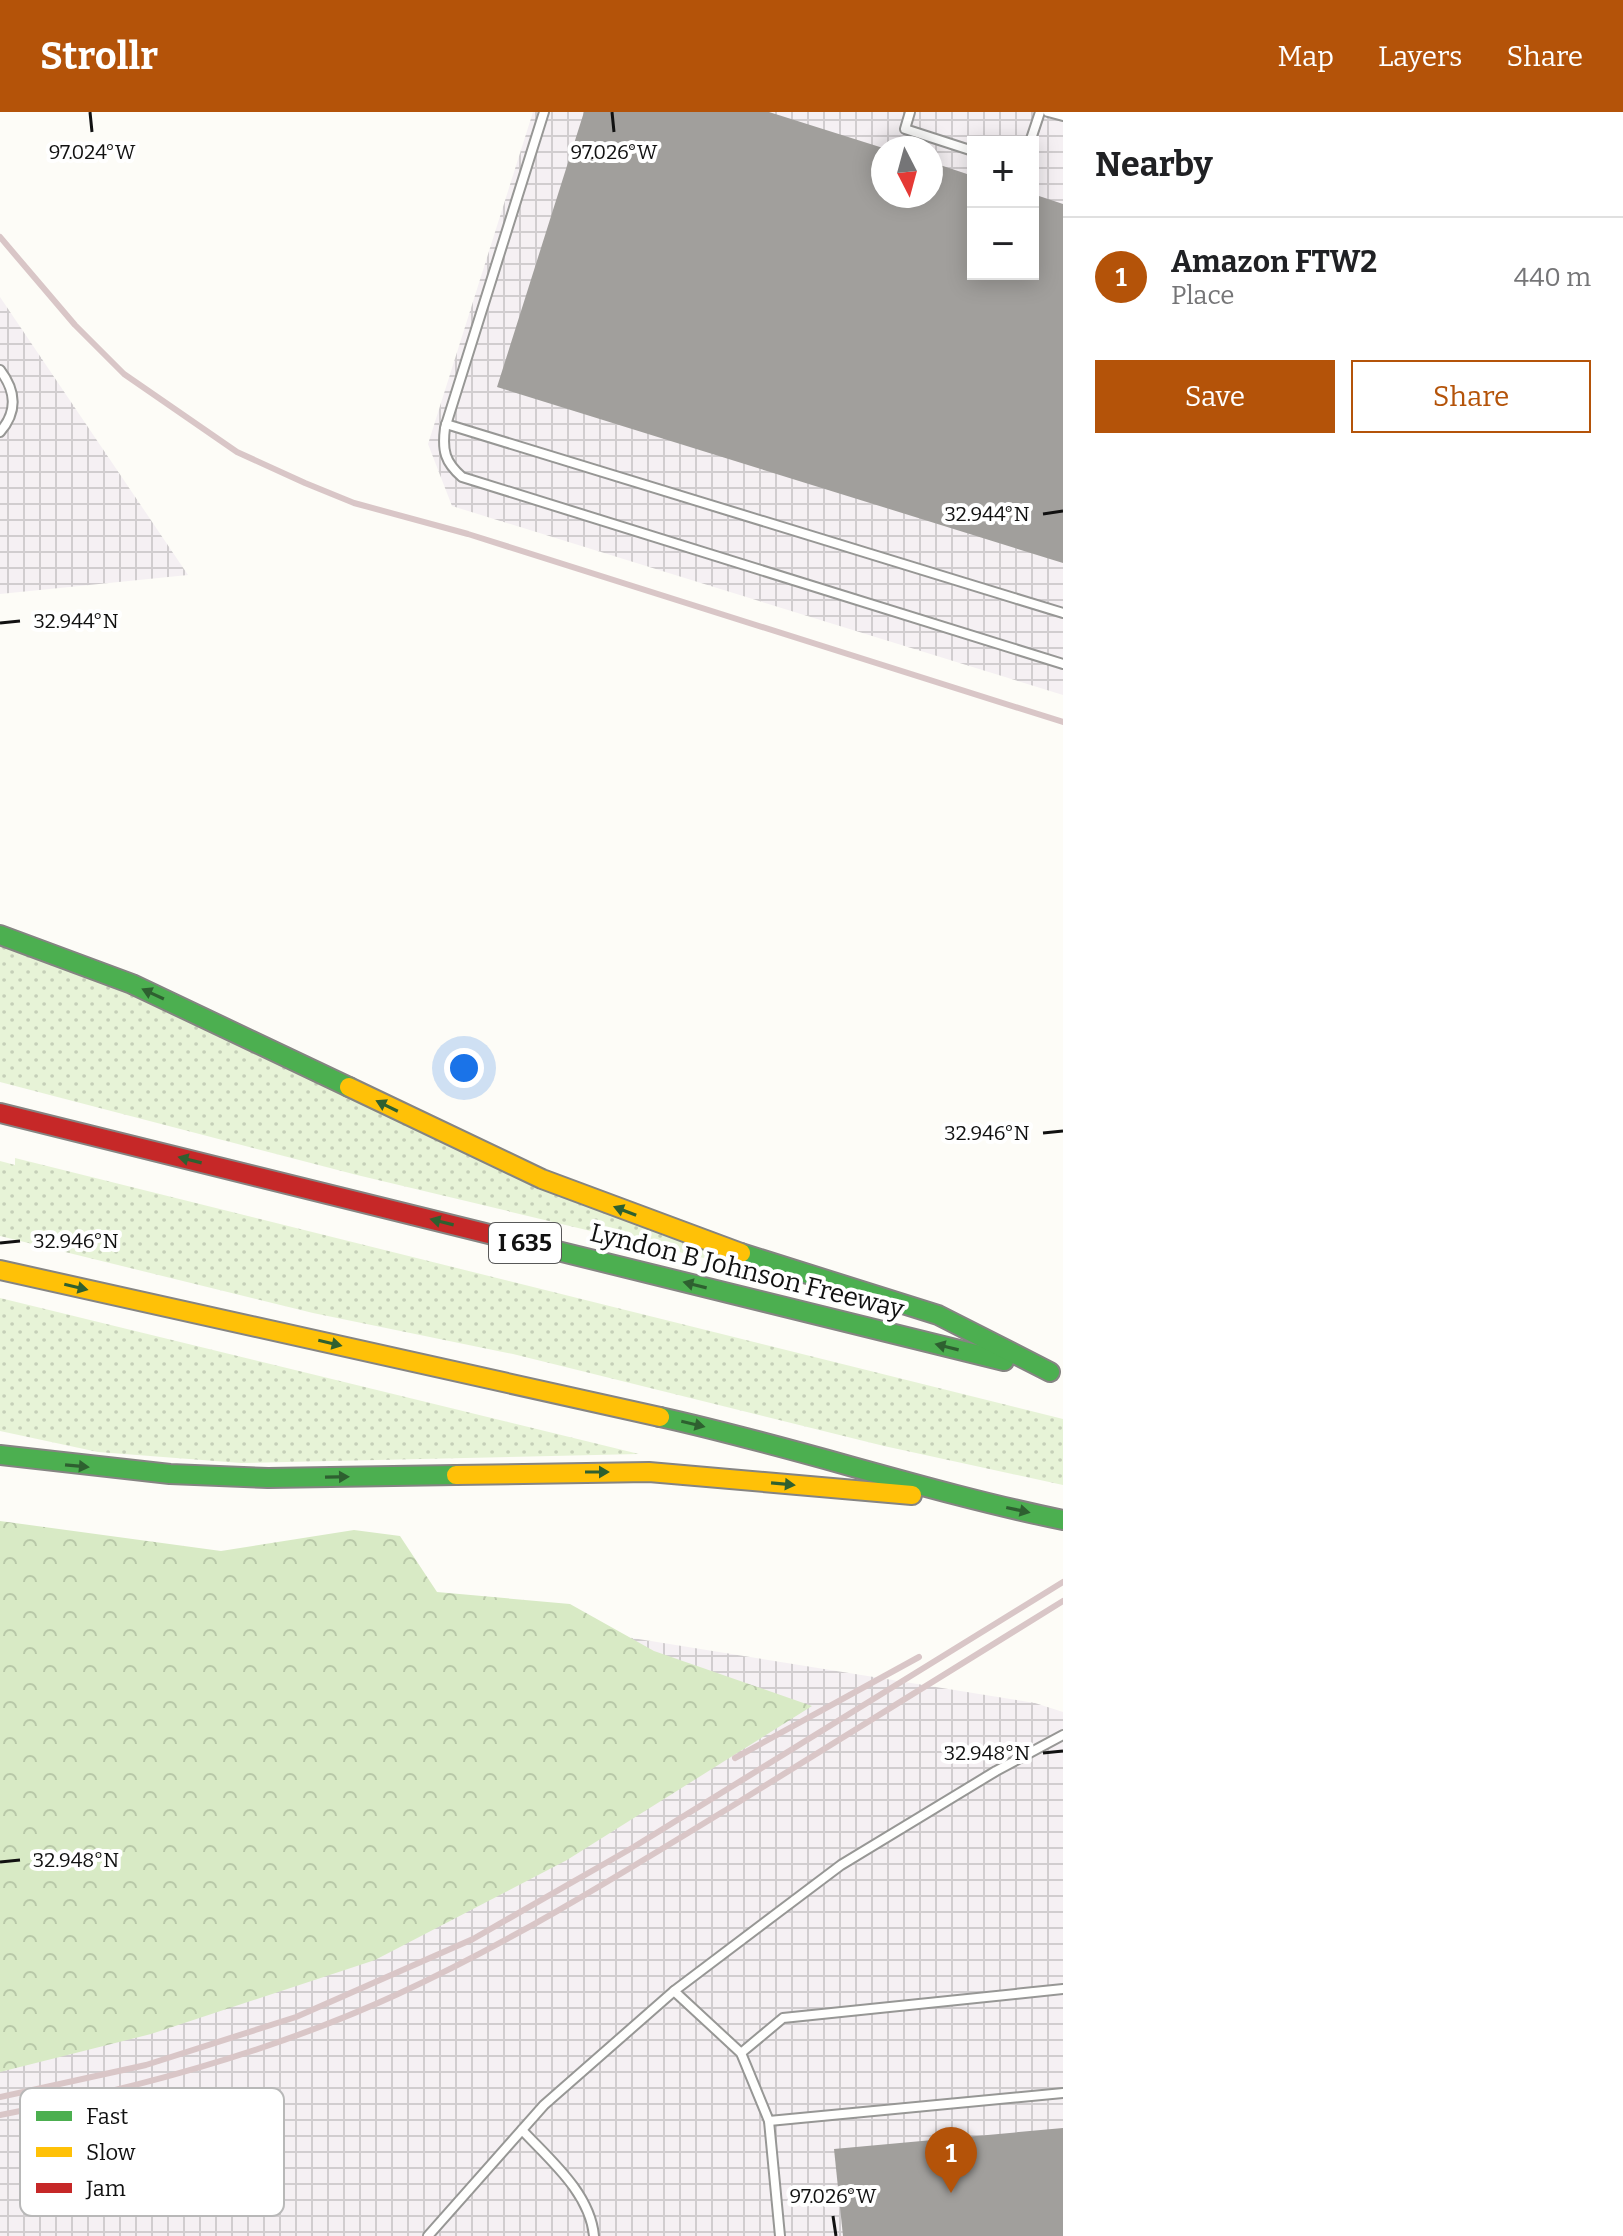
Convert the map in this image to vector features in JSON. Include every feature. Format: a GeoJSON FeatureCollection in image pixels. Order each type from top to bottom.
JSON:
{"type":"FeatureCollection","features":[{"type":"Feature","properties":{"kind":"highway"},"geometry":{"type":"LineString","coordinates":[[0,935],[132,984],[542,1179],[746,1255],[938,1315],[1056,1373]]}},
{"type":"Feature","properties":{"kind":"highway","name":"Lyndon B Johnson Freeway"},"geometry":{"type":"LineString","coordinates":[[0,1113],[1056,1373]]}},
{"type":"Feature","properties":{"kind":"highway"},"geometry":{"type":"LineString","coordinates":[[0,1270],[764,1440],[972,1501],[1063,1520]]}},
{"type":"Feature","properties":{"kind":"highway"},"geometry":{"type":"LineString","coordinates":[[0,1455],[140,1472],[268,1478],[649,1472],[972,1501]]}},
{"type":"Feature","properties":{"kind":"lane"},"geometry":{"type":"LineString","coordinates":[[544,112],[446,424],[443,447],[448,464],[462,477],[1063,664]]}},
{"type":"Feature","properties":{"kind":"lane"},"geometry":{"type":"LineString","coordinates":[[910,112],[905,129],[967,149]]}},
{"type":"Feature","properties":{"kind":"lane"},"geometry":{"type":"LineString","coordinates":[[1032,136],[1040,112]]}},
{"type":"Feature","properties":{"kind":"lane"},"geometry":{"type":"LineString","coordinates":[[1048,112],[1063,116]]}},
{"type":"Feature","properties":{"kind":"lane"},"geometry":{"type":"LineString","coordinates":[[0,370],[14,394],[12,415],[0,432]]}},
{"type":"Feature","properties":{"kind":"lane"},"geometry":{"type":"LineString","coordinates":[[446,424],[1063,613]]}},
{"type":"Feature","properties":{"kind":"lane"},"geometry":{"type":"LineString","coordinates":[[428,2236],[544,2105],[674,1991],[841,1865],[996,1771],[1063,1735]]}},
{"type":"Feature","properties":{"kind":"lane"},"geometry":{"type":"LineString","coordinates":[[741,2053],[783,2018],[1063,1989]]}},
{"type":"Feature","properties":{"kind":"lane"},"geometry":{"type":"LineString","coordinates":[[674,1991],[741,2053],[769,2121],[780,2236]]}},
{"type":"Feature","properties":{"kind":"lane"},"geometry":{"type":"LineString","coordinates":[[769,2121],[1063,2093]]}},
{"type":"Feature","properties":{"kind":"lane"},"geometry":{"type":"LineString","coordinates":[[522,2130],[573,2187],[587,2208],[594,2236]]}},
{"type":"Feature","properties":{"kind":"shaded area"},"geometry":{"type":"Polygon","coordinates":[[[533,112],[1063,112],[1063,695],[452,506],[428,444],[533,112]]]}},
{"type":"Feature","properties":{"kind":"shaded area"},"geometry":{"type":"Polygon","coordinates":[[[0,297],[188,575],[0,594],[0,297]]]}},
{"type":"Feature","properties":{"kind":"shaded area"},"geometry":{"type":"Polygon","coordinates":[[[0,1536],[1035,1703],[1063,1712],[1063,2236],[0,2236],[0,1536]]]}},
{"type":"Feature","properties":{"kind":"green space"},"geometry":{"type":"Polygon","coordinates":[[[0,946],[94,977],[711,1251],[708,1259],[357,1175],[0,1082],[0,946]]]}},
{"type":"Feature","properties":{"kind":"green space"},"geometry":{"type":"Polygon","coordinates":[[[15,1158],[1063,1419],[1063,1485],[884,1446],[513,1354],[313,1313],[0,1236],[0,1161],[15,1165],[15,1158]]]}},
{"type":"Feature","properties":{"kind":"green space"},"geometry":{"type":"Polygon","coordinates":[[[0,1298],[639,1454],[241,1463],[98,1452],[0,1431],[0,1298]]]}},
{"type":"Feature","properties":{"kind":"green space"},"geometry":{"type":"Polygon","coordinates":[[[0,1521],[221,1551],[354,1530],[400,1536],[437,1592],[570,1604],[654,1651],[812,1706],[567,1860],[375,1960],[151,2034],[0,2072],[0,1521]]]}},
{"type":"Feature","properties":{"kind":"building"},"geometry":{"type":"Polygon","coordinates":[[[584,112],[769,112],[871,144],[871,208],[943,208],[943,166],[967,174],[967,280],[1039,280],[1039,196],[1063,204],[1063,563],[497,387],[584,112]]]}},
{"type":"Feature","properties":{"kind":"building"},"geometry":{"type":"Polygon","coordinates":[[[1063,2128],[1063,2236],[843,2236],[834,2149],[1063,2128]]]}},
{"type":"Feature","properties":{"kind":"railway"},"geometry":{"type":"LineString","coordinates":[[0,237],[75,325],[124,374],[237,452],[354,503],[468,534],[1063,722]]}},
{"type":"Feature","properties":{"kind":"railway"},"geometry":{"type":"LineString","coordinates":[[41,2088],[146,2065],[296,2017],[473,1939],[632,1848],[1063,1582]]}},
{"type":"Feature","properties":{"kind":"railway"},"geometry":{"type":"LineString","coordinates":[[123,2088],[302,2034],[441,1973],[607,1882],[1063,1601]]}},
{"type":"Feature","properties":{"kind":"railway"},"geometry":{"type":"LineString","coordinates":[[735,1758],[919,1657]]}},
{"type":"Feature","properties":{"kind":"railway"},"geometry":{"type":"LineString","coordinates":[[0,2097],[20,2093]]}},
{"type":"Feature","properties":{"kind":"railway"},"geometry":{"type":"LineString","coordinates":[[0,2115],[20,2111]]}},
{"type":"Feature","properties":{"kind":"traffic: fast"},"geometry":{"type":"LineString","coordinates":[[0,935],[132,984],[349,1087]]}},
{"type":"Feature","properties":{"kind":"traffic: fast"},"geometry":{"type":"LineString","coordinates":[[497,1236],[1004,1361]]}},
{"type":"Feature","properties":{"kind":"traffic: fast"},"geometry":{"type":"LineString","coordinates":[[741,1253],[938,1315],[1050,1372]]}},
{"type":"Feature","properties":{"kind":"traffic: fast"},"geometry":{"type":"LineString","coordinates":[[660,1417],[1063,1520]]}},
{"type":"Feature","properties":{"kind":"traffic: fast"},"geometry":{"type":"LineString","coordinates":[[0,1455],[170,1474],[268,1478],[456,1475]]}},
{"type":"Feature","properties":{"kind":"traffic: slow"},"geometry":{"type":"LineString","coordinates":[[349,1087],[542,1179],[741,1253]]}},
{"type":"Feature","properties":{"kind":"traffic: slow"},"geometry":{"type":"LineString","coordinates":[[0,1270],[660,1417]]}},
{"type":"Feature","properties":{"kind":"traffic: slow"},"geometry":{"type":"LineString","coordinates":[[456,1475],[649,1472],[912,1495]]}},
{"type":"Feature","properties":{"kind":"traffic: jam"},"geometry":{"type":"LineString","coordinates":[[0,1113],[497,1236]]}},
{"type":"Feature","properties":{"kind":"place","name":"Amazon FTW2"},"geometry":{"type":"Point","coordinates":[951,2193]}}]}
